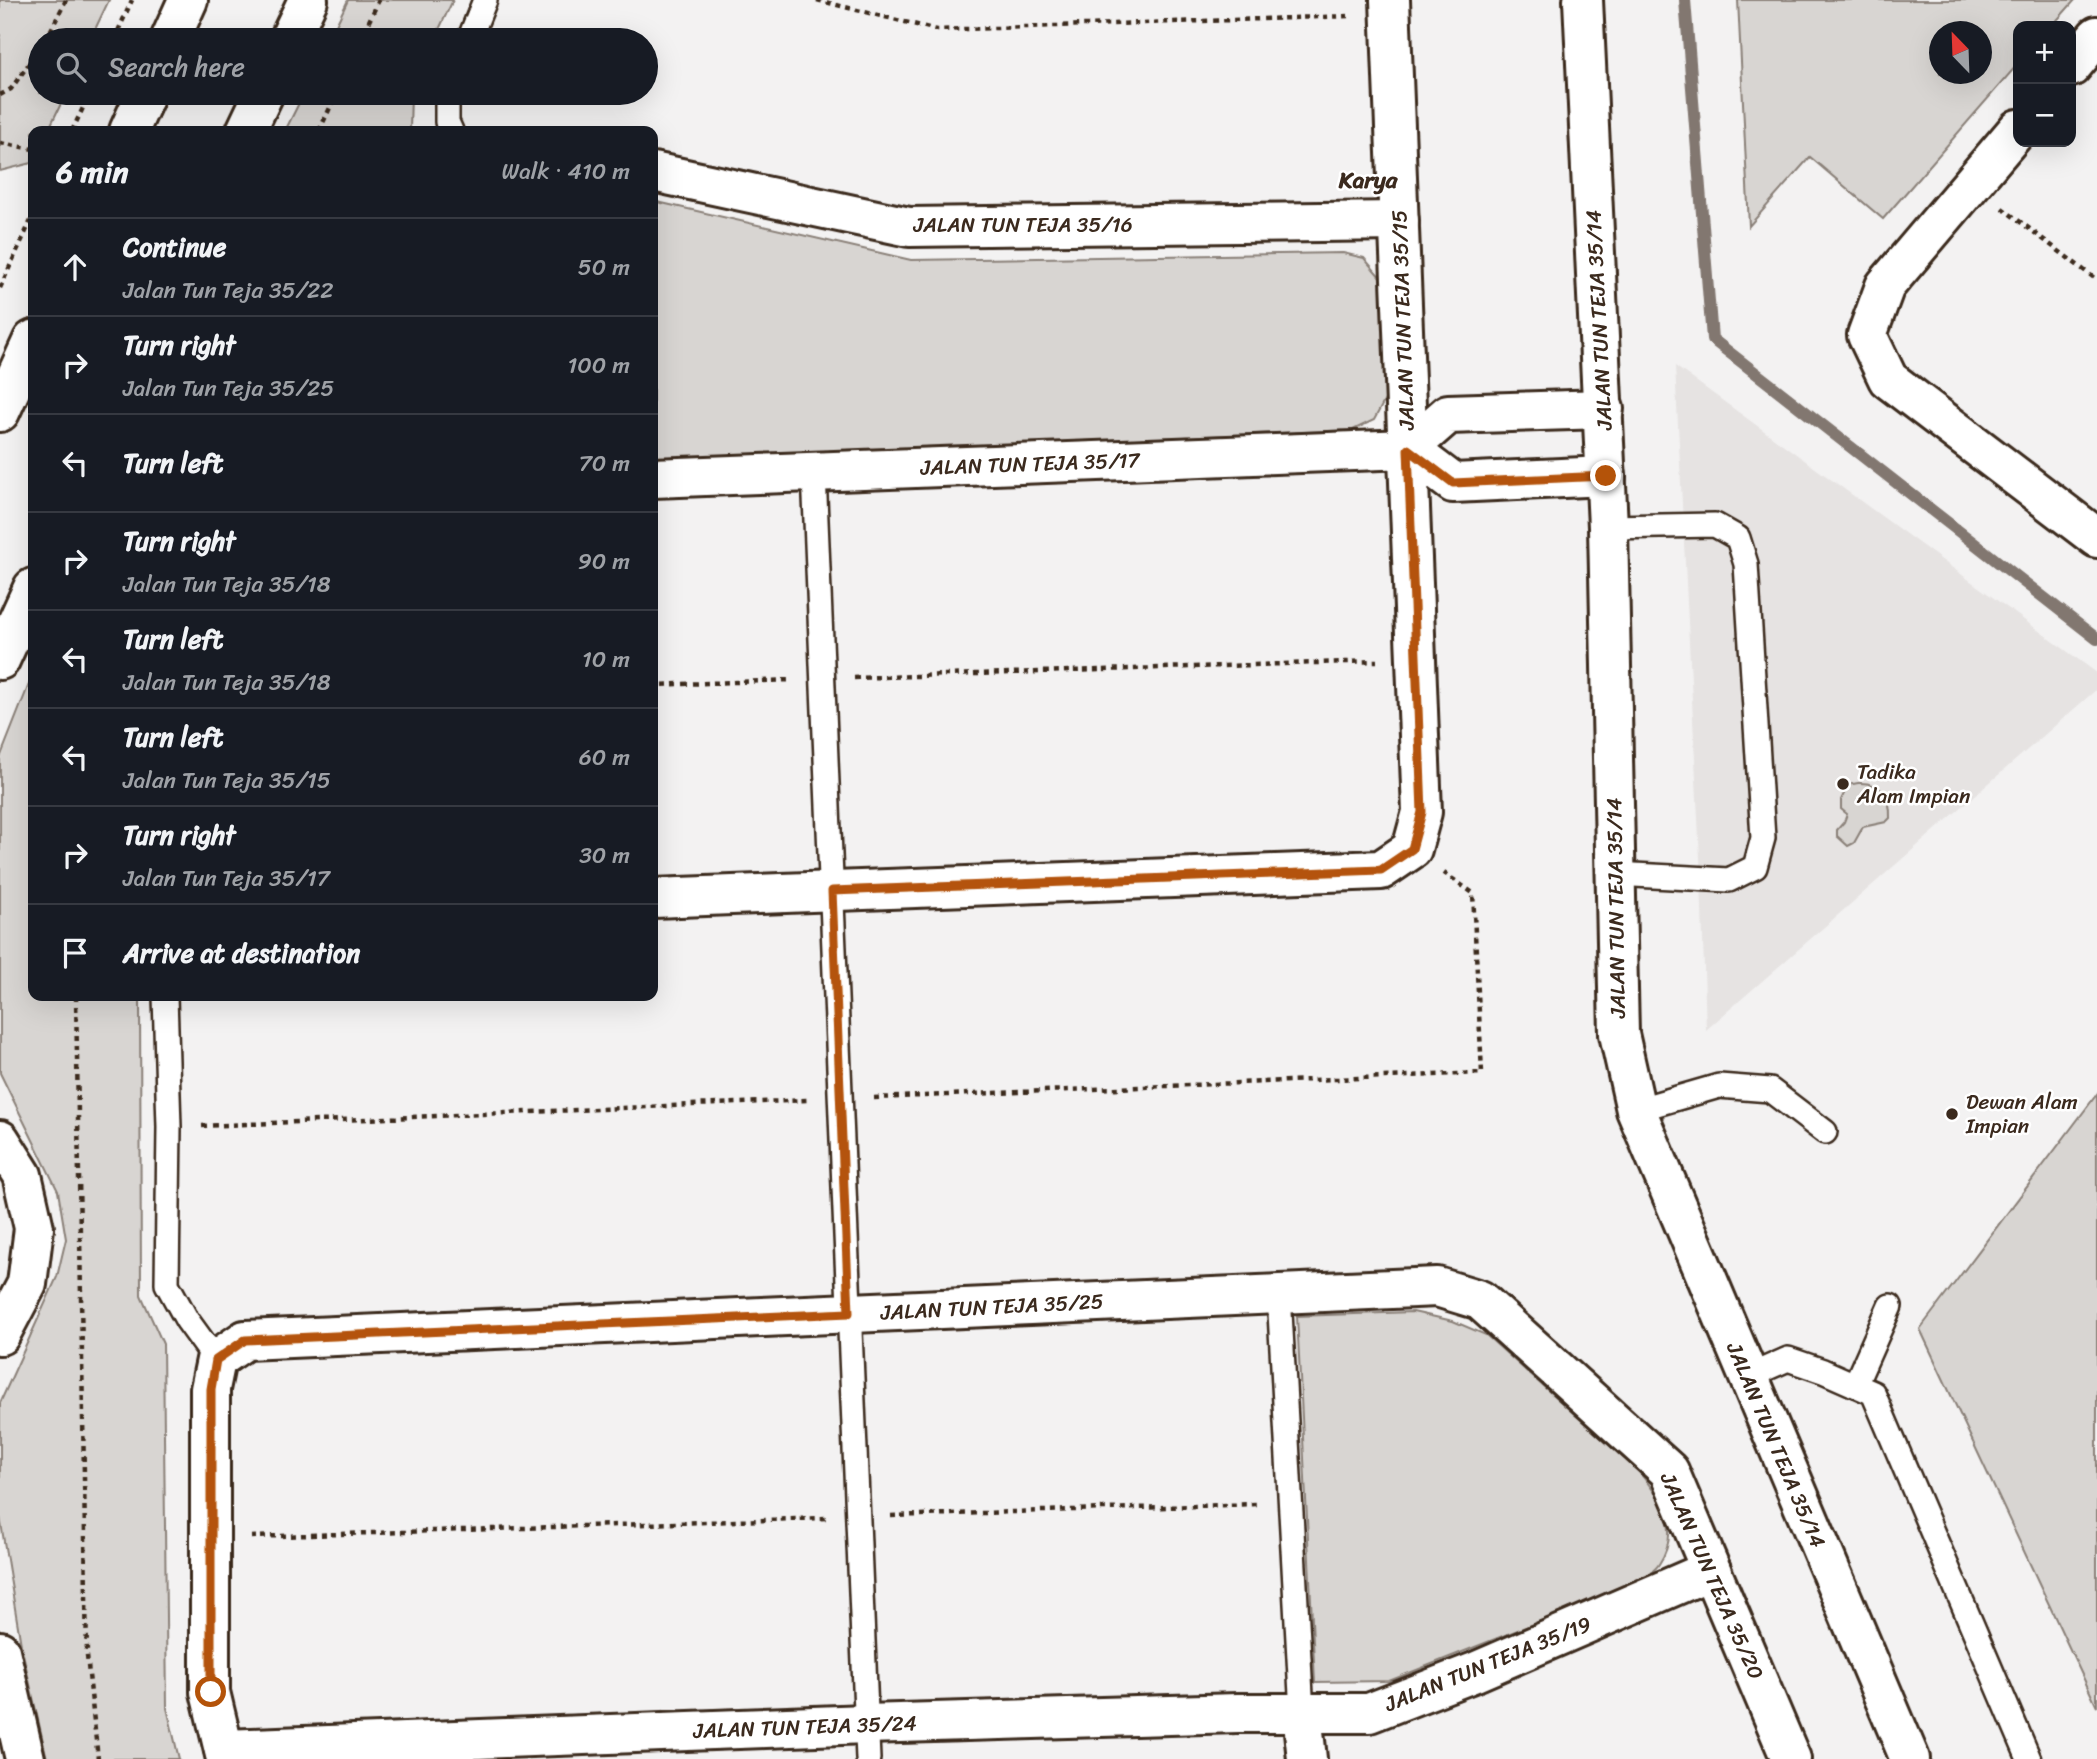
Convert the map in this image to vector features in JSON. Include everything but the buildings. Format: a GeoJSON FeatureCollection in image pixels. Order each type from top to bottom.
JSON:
{"type":"FeatureCollection","features":[{"type":"Feature","properties":{"kind":"street"},"geometry":{"type":"LineString","coordinates":[[175,28],[188,0]]}},
{"type":"Feature","properties":{"kind":"street"},"geometry":{"type":"LineString","coordinates":[[295,28],[308,0]]}},
{"type":"Feature","properties":{"kind":"street","name":"JALAN TUN TEJA 35/14"},"geometry":{"type":"LineString","coordinates":[[1583,0],[1604,409],[1619,1034],[1636,1110],[1910,1759]]}},
{"type":"Feature","properties":{"kind":"street","name":"JALAN TUN TEJA 35/15"},"geometry":{"type":"LineString","coordinates":[[1390,7],[1422,812],[1412,849]]}},
{"type":"Feature","properties":{"kind":"street"},"geometry":{"type":"LineString","coordinates":[[2076,61],[2097,36]]}},
{"type":"Feature","properties":{"kind":"street"},"geometry":{"type":"LineString","coordinates":[[131,126],[141,105]]}},
{"type":"Feature","properties":{"kind":"street"},"geometry":{"type":"LineString","coordinates":[[248,126],[258,105]]}},
{"type":"Feature","properties":{"kind":"street"},"geometry":{"type":"LineString","coordinates":[[2013,135],[1885,286],[1867,335],[1888,379],[2097,538]]}},
{"type":"Feature","properties":{"kind":"street","name":"JALAN TUN TEJA 35/16"},"geometry":{"type":"LineString","coordinates":[[658,173],[909,227],[1399,221]]}},
{"type":"Feature","properties":{"kind":"street"},"geometry":{"type":"LineString","coordinates":[[0,412],[28,351]]}},
{"type":"Feature","properties":{"kind":"street"},"geometry":{"type":"LineString","coordinates":[[1604,409],[1448,414],[1408,449],[1453,483],[1606,476]]}},
{"type":"Feature","properties":{"kind":"street","name":"JALAN TUN TEJA 35/17"},"geometry":{"type":"LineString","coordinates":[[658,478],[1408,449]]}},
{"type":"Feature","properties":{"kind":"street"},"geometry":{"type":"LineString","coordinates":[[0,660],[28,599]]}},
{"type":"Feature","properties":{"kind":"street"},"geometry":{"type":"LineString","coordinates":[[658,898],[1381,870],[1412,849]]}},
{"type":"Feature","properties":{"kind":"street"},"geometry":{"type":"LineString","coordinates":[[0,1140],[22,1175],[34,1228],[27,1284],[0,1336]]}},
{"type":"Feature","properties":{"kind":"street","name":"JALAN TUN TEJA 35/25"},"geometry":{"type":"LineString","coordinates":[[216,1360],[245,1340],[1437,1287],[1480,1300]]}},
{"type":"Feature","properties":{"kind":"street","name":"JALAN TUN TEJA 35/20"},"geometry":{"type":"LineString","coordinates":[[1480,1300],[1669,1471],[1791,1759]]}},
{"type":"Feature","properties":{"kind":"street"},"geometry":{"type":"LineString","coordinates":[[216,1360],[211,1389],[211,1692],[225,1754]]}},
{"type":"Feature","properties":{"kind":"street","name":"JALAN TUN TEJA 35/19"},"geometry":{"type":"LineString","coordinates":[[1302,1713],[1369,1713],[1475,1672],[1711,1570]]}},
{"type":"Feature","properties":{"kind":"street"},"geometry":{"type":"LineString","coordinates":[[0,1651],[25,1759]]}},
{"type":"Feature","properties":{"kind":"street"},"geometry":{"type":"LineString","coordinates":[[1302,1713],[1307,1759]]}},
{"type":"Feature","properties":{"kind":"street","name":"JALAN TUN TEJA 35/24"},"geometry":{"type":"LineString","coordinates":[[225,1754],[867,1742],[1302,1713]]}},
{"type":"Feature","properties":{"kind":"lane"},"geometry":{"type":"LineString","coordinates":[[474,28],[485,0]]}},
{"type":"Feature","properties":{"kind":"lane"},"geometry":{"type":"LineString","coordinates":[[447,105],[449,126]]}},
{"type":"Feature","properties":{"kind":"lane"},"geometry":{"type":"LineString","coordinates":[[814,473],[867,1742]]}},
{"type":"Feature","properties":{"kind":"lane"},"geometry":{"type":"LineString","coordinates":[[1608,527],[1715,525],[1738,538],[1746,564],[1763,838],[1755,867],[1729,880],[1615,874]]}},
{"type":"Feature","properties":{"kind":"lane"},"geometry":{"type":"LineString","coordinates":[[165,1001],[169,1127],[167,1283],[187,1320],[216,1360]]}},
{"type":"Feature","properties":{"kind":"lane"},"geometry":{"type":"LineString","coordinates":[[1636,1110],[1719,1086],[1770,1090],[1825,1132]]}},
{"type":"Feature","properties":{"kind":"lane"},"geometry":{"type":"LineString","coordinates":[[1279,1294],[1302,1713]]}},
{"type":"Feature","properties":{"kind":"lane"},"geometry":{"type":"LineString","coordinates":[[1855,1385],[1890,1307]]}},
{"type":"Feature","properties":{"kind":"lane"},"geometry":{"type":"LineString","coordinates":[[1747,1377],[1788,1359],[1873,1393],[2029,1759]]}},
{"type":"Feature","properties":{"kind":"path"},"geometry":{"type":"LineString","coordinates":[[52,28],[66,0]]}},
{"type":"Feature","properties":{"kind":"path"},"geometry":{"type":"LineString","coordinates":[[119,28],[132,0]]}},
{"type":"Feature","properties":{"kind":"path"},"geometry":{"type":"LineString","coordinates":[[366,28],[379,0]]}},
{"type":"Feature","properties":{"kind":"path"},"geometry":{"type":"LineString","coordinates":[[817,0],[937,30],[1390,7]]}},
{"type":"Feature","properties":{"kind":"path"},"geometry":{"type":"LineString","coordinates":[[0,95],[11,89],[28,65]]}},
{"type":"Feature","properties":{"kind":"path"},"geometry":{"type":"LineString","coordinates":[[74,126],[84,105]]}},
{"type":"Feature","properties":{"kind":"path"},"geometry":{"type":"LineString","coordinates":[[321,126],[331,105]]}},
{"type":"Feature","properties":{"kind":"path"},"geometry":{"type":"LineString","coordinates":[[0,143],[28,148]]}},
{"type":"Feature","properties":{"kind":"path"},"geometry":{"type":"LineString","coordinates":[[1971,185],[2097,280]]}},
{"type":"Feature","properties":{"kind":"path"},"geometry":{"type":"LineString","coordinates":[[0,288],[28,227]]}},
{"type":"Feature","properties":{"kind":"path"},"geometry":{"type":"LineString","coordinates":[[658,685],[1416,660]]}},
{"type":"Feature","properties":{"kind":"path"},"geometry":{"type":"LineString","coordinates":[[1412,849],[1473,893],[1482,1073]]}},
{"type":"Feature","properties":{"kind":"path"},"geometry":{"type":"LineString","coordinates":[[76,1001],[88,1656],[98,1759]]}},
{"type":"Feature","properties":{"kind":"path"},"geometry":{"type":"LineString","coordinates":[[243,1537],[1291,1503]]}},
{"type":"Feature","properties":{"kind":"shaded area"},"geometry":{"type":"Polygon","coordinates":[[[0,0],[109,0],[96,28],[28,28],[28,105],[60,105],[50,126],[28,126],[28,164],[0,171],[0,0]]]}},
{"type":"Feature","properties":{"kind":"shaded area"},"geometry":{"type":"Polygon","coordinates":[[[348,0],[453,0],[440,28],[335,28],[348,0]]]}},
{"type":"Feature","properties":{"kind":"shaded area"},"geometry":{"type":"Polygon","coordinates":[[[1738,0],[2075,0],[2056,21],[2013,21],[2013,70],[1883,219],[1810,157],[1749,226],[1738,0]]]}},
{"type":"Feature","properties":{"kind":"shaded area"},"geometry":{"type":"Polygon","coordinates":[[[298,105],[411,105],[410,126],[288,126],[298,105]]]}},
{"type":"Feature","properties":{"kind":"shaded area"},"geometry":{"type":"Polygon","coordinates":[[[658,202],[911,260],[1343,253],[1364,258],[1381,278],[1388,394],[1374,420],[1353,430],[658,459],[658,202]]]}},
{"type":"Feature","properties":{"kind":"shaded area","name":"Tadika Alam Impian"},"geometry":{"type":"Polygon","coordinates":[[[1675,366],[2097,673],[2097,689],[1706,1030],[1701,878],[1675,366]]]}},
{"type":"Feature","properties":{"kind":"shaded area"},"geometry":{"type":"Polygon","coordinates":[[[28,687],[28,1001],[140,1001],[141,1295],[163,1344],[167,1708],[179,1759],[47,1759],[21,1645],[0,1517],[0,1403],[57,1277],[66,1239],[58,1191],[0,1073],[0,758],[28,687]]]}},
{"type":"Feature","properties":{"kind":"shaded area"},"geometry":{"type":"Polygon","coordinates":[[[1848,785],[1873,785],[1883,792],[1889,803],[1890,818],[1886,822],[1863,827],[1854,843],[1848,846],[1837,836],[1837,830],[1847,814],[1841,809],[1841,800],[1848,785]]]}},
{"type":"Feature","properties":{"kind":"shaded area"},"geometry":{"type":"Polygon","coordinates":[[[2097,1094],[2097,1707],[1920,1329],[2097,1094]]]}},
{"type":"Feature","properties":{"kind":"shaded area"},"geometry":{"type":"Polygon","coordinates":[[[1413,1312],[1453,1321],[1486,1335],[1639,1472],[1655,1493],[1666,1515],[1669,1539],[1666,1551],[1657,1567],[1639,1582],[1389,1681],[1315,1682],[1297,1316],[1413,1312]]]}},
{"type":"Feature","properties":{"kind":"waterway"},"geometry":{"type":"LineString","coordinates":[[1685,0],[1712,339],[2097,639]]}},
{"type":"Feature","properties":{"kind":"place","name":"Tadika Alam Impian"},"geometry":{"type":"Point","coordinates":[1843,784]}},
{"type":"Feature","properties":{"kind":"place","name":"Dewan Alam Impian"},"geometry":{"type":"Point","coordinates":[1952,1114]}},
{"type":"Feature","properties":{"kind":"district","name":"Karya"},"geometry":{"type":"Point","coordinates":[1368,180]}},
{"type":"Feature","properties":{"kind":"route"},"geometry":{"type":"LineString","coordinates":[[211,1692],[211,1389],[216,1360],[245,1340],[849,1313],[832,891],[1381,870],[1412,849],[1422,812],[1408,449],[1453,483],[1606,476]]}}]}
